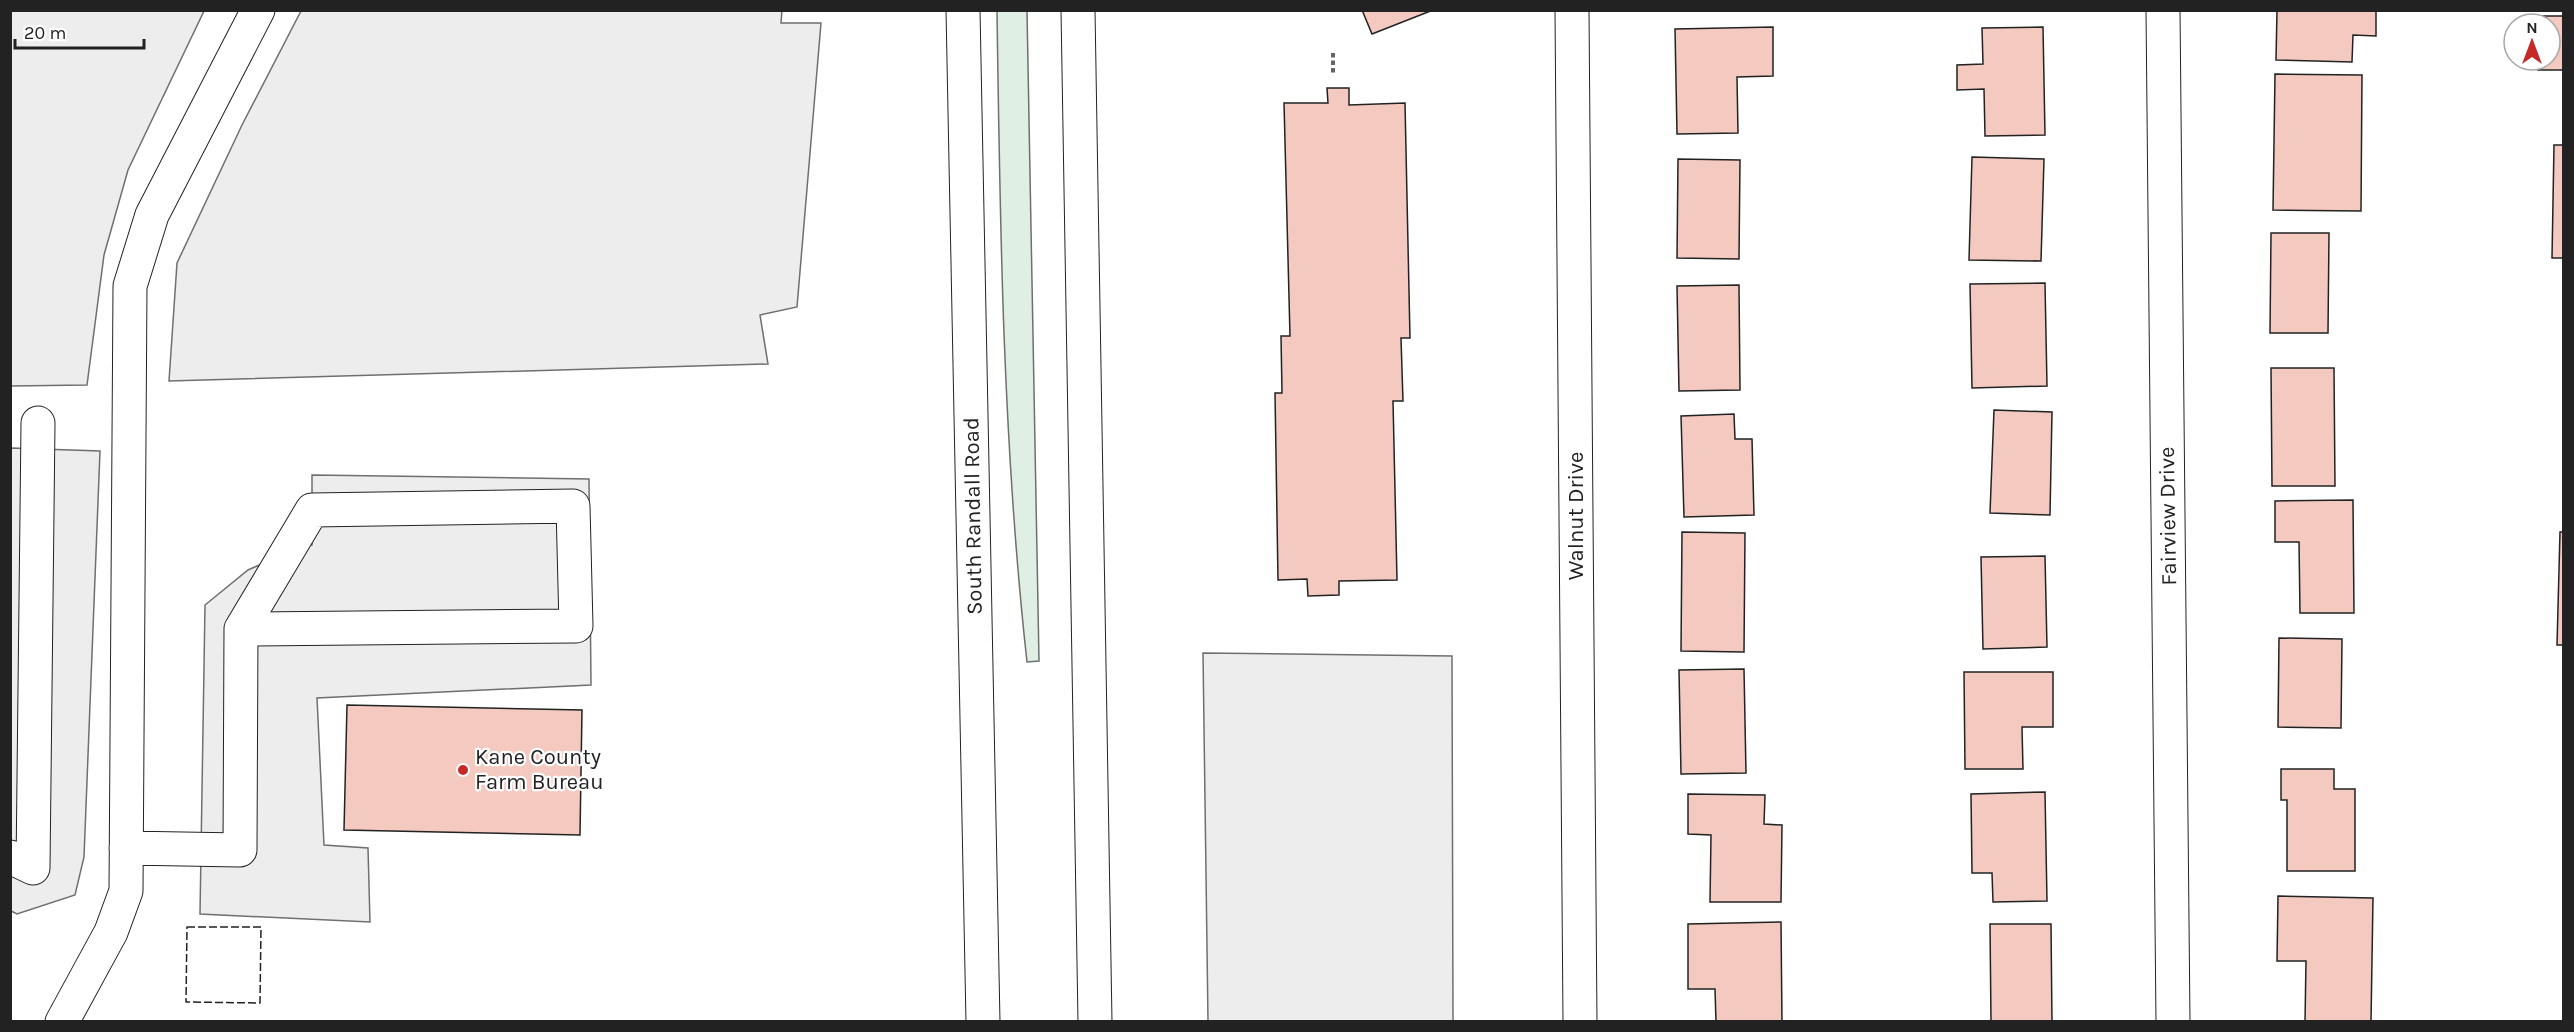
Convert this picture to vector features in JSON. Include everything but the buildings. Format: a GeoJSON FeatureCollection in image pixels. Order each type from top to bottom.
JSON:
{"type":"FeatureCollection","features":[{"type":"Feature","properties":{"kind":"street"},"geometry":{"type":"LineString","coordinates":[[62,1022],[111,932],[126,891],[130,286],[152,215],[258,10]]}},
{"type":"Feature","properties":{"kind":"street","name":"South Randall Road"},"geometry":{"type":"LineString","coordinates":[[963,10],[983,1022]]}},
{"type":"Feature","properties":{"kind":"street"},"geometry":{"type":"LineString","coordinates":[[1078,10],[1095,1022]]}},
{"type":"Feature","properties":{"kind":"street","name":"Walnut Drive"},"geometry":{"type":"LineString","coordinates":[[1572,10],[1580,1022]]}},
{"type":"Feature","properties":{"kind":"street","name":"Fairview Drive"},"geometry":{"type":"LineString","coordinates":[[2163,10],[2173,1022]]}},
{"type":"Feature","properties":{"kind":"street"},"geometry":{"type":"LineString","coordinates":[[10,857],[33,868],[38,423]]}},
{"type":"Feature","properties":{"kind":"street"},"geometry":{"type":"LineString","coordinates":[[126,848],[240,850],[241,629],[312,510],[573,506],[576,626],[241,629]]}},
{"type":"Feature","properties":{"kind":"path"},"geometry":{"type":"LineString","coordinates":[[1333,53],[1333,73]]}},
{"type":"Feature","properties":{"kind":"green space"},"geometry":{"type":"Polygon","coordinates":[[[997,11],[1027,11],[1039,661],[1027,662],[1013,500],[1004,337],[997,11]]]}},
{"type":"Feature","properties":{"kind":"shaded area"},"geometry":{"type":"Polygon","coordinates":[[[782,10],[781,23],[821,23],[797,307],[760,315],[768,364],[169,381],[177,263],[242,125],[301,11],[782,10]]]}},
{"type":"Feature","properties":{"kind":"shaded area"},"geometry":{"type":"Polygon","coordinates":[[[10,11],[204,11],[128,170],[104,255],[87,385],[11,386],[10,11]]]}},
{"type":"Feature","properties":{"kind":"shaded area"},"geometry":{"type":"Polygon","coordinates":[[[11,448],[100,451],[84,857],[75,895],[17,914],[11,911],[11,448]]]}},
{"type":"Feature","properties":{"kind":"shaded area"},"geometry":{"type":"Polygon","coordinates":[[[312,475],[589,479],[591,685],[317,698],[324,845],[368,848],[370,922],[200,914],[205,605],[248,570],[295,549],[312,545],[312,475]]]}},
{"type":"Feature","properties":{"kind":"shaded area"},"geometry":{"type":"Polygon","coordinates":[[[1203,653],[1452,656],[1453,1021],[1208,1021],[1203,653]]]}},
{"type":"Feature","properties":{"kind":"fence"},"geometry":{"type":"LineString","coordinates":[[187,927],[261,927],[260,1003],[186,1002],[187,927]]}},
{"type":"Feature","properties":{"kind":"place","name":"Kane County Farm Bureau"},"geometry":{"type":"Point","coordinates":[463,770]}}]}
